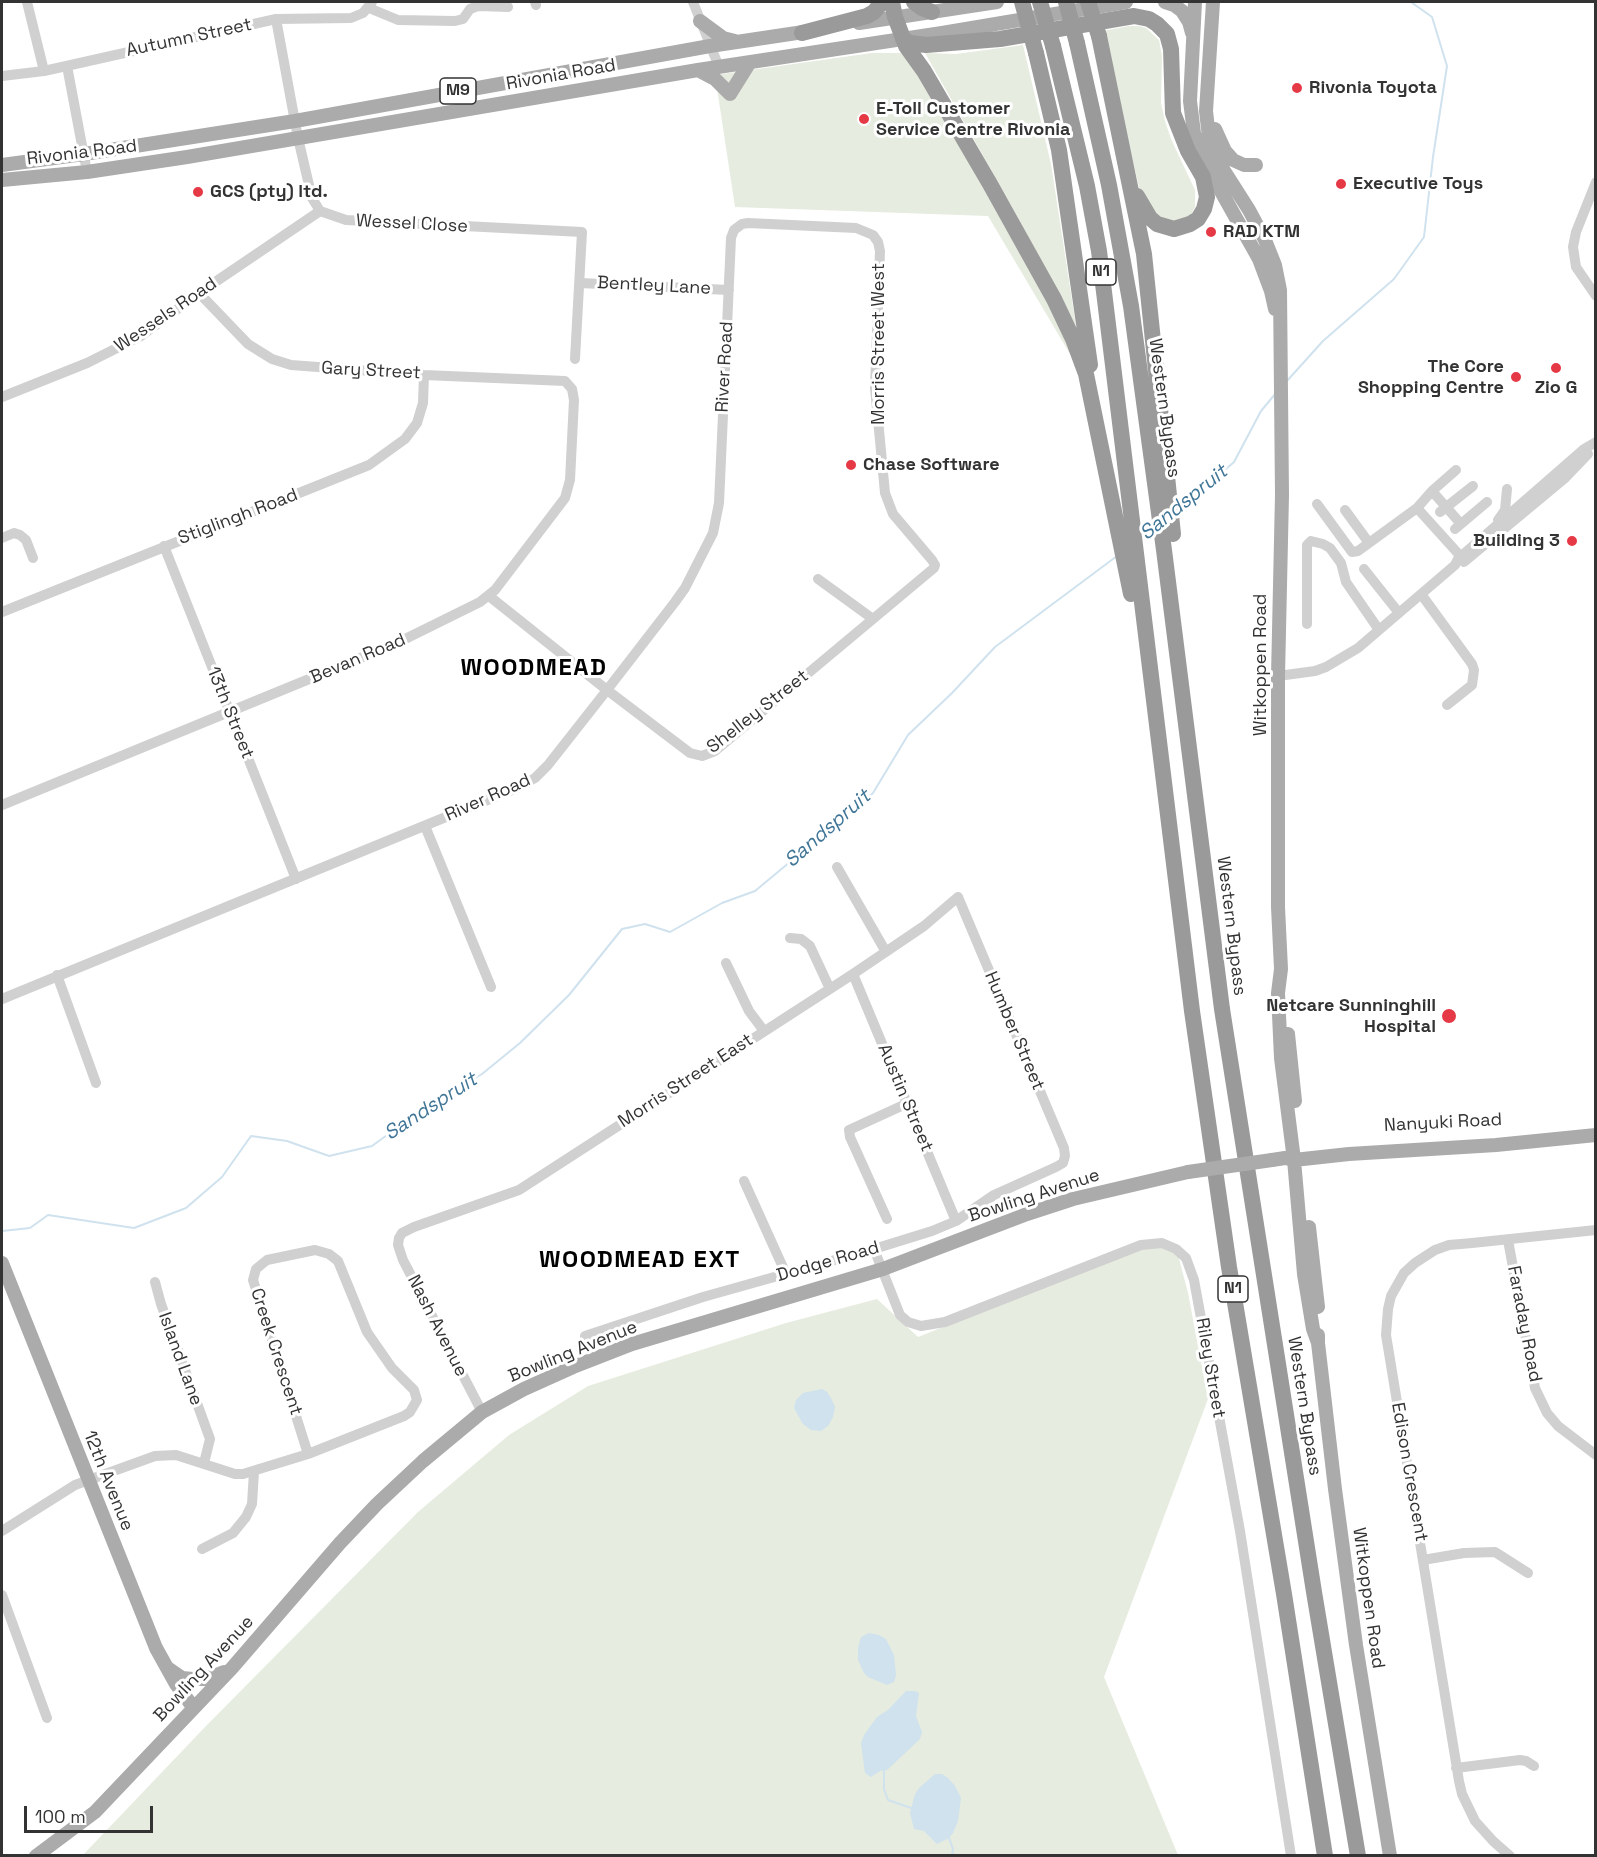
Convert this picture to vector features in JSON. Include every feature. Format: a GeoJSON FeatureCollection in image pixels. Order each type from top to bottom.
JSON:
{"type":"FeatureCollection","features":[{"type":"Feature","properties":{"kind":"highway"},"geometry":{"type":"LineString","coordinates":[[802,33],[867,16],[874,12],[882,2]]}},
{"type":"Feature","properties":{"kind":"highway"},"geometry":{"type":"LineString","coordinates":[[914,2],[932,12]]}},
{"type":"Feature","properties":{"kind":"highway"},"geometry":{"type":"LineString","coordinates":[[1022,2],[1050,106],[1066,190],[1099,438]]}},
{"type":"Feature","properties":{"kind":"highway","name":"N1"},"geometry":{"type":"LineString","coordinates":[[1040,2],[1053,46],[1099,250],[1121,504],[1156,721],[1192,1011],[1229,1267],[1325,1856]]}},
{"type":"Feature","properties":{"kind":"highway","name":"Western Bypass"},"geometry":{"type":"LineString","coordinates":[[1066,2],[1109,185],[1161,482],[1187,665],[1186,723],[1221,1009],[1358,1856]]}},
{"type":"Feature","properties":{"kind":"highway"},"geometry":{"type":"LineString","coordinates":[[1088,2],[1099,36],[1144,254],[1161,482]]}},
{"type":"Feature","properties":{"kind":"highway"},"geometry":{"type":"LineString","coordinates":[[894,9],[903,39],[959,130],[1063,316],[1081,358],[1099,438],[1121,504]]}},
{"type":"Feature","properties":{"kind":"highway"},"geometry":{"type":"LineString","coordinates":[[903,39],[910,43],[926,45],[1000,39],[1134,16],[1149,19],[1167,34],[1173,112],[1179,132],[1203,177],[1207,197],[1204,209],[1190,224],[1174,229],[1157,224],[1144,211],[1128,176]]}},
{"type":"Feature","properties":{"kind":"main road","name":"Rivonia Road"},"geometry":{"type":"LineString","coordinates":[[2,165],[295,121],[710,46],[802,33],[894,9],[932,12],[996,2]]}},
{"type":"Feature","properties":{"kind":"main road","name":"Rivonia Road"},"geometry":{"type":"LineString","coordinates":[[2,180],[87,172],[698,70],[1126,2]]}},
{"type":"Feature","properties":{"kind":"main road"},"geometry":{"type":"LineString","coordinates":[[1165,2],[1174,5],[1185,15],[1195,41]]}},
{"type":"Feature","properties":{"kind":"main road","name":"Witkoppen Road"},"geometry":{"type":"LineString","coordinates":[[1196,2],[1190,102],[1196,140],[1204,160],[1259,259],[1271,291],[1281,348]]}},
{"type":"Feature","properties":{"kind":"main road","name":"Witkoppen Road"},"geometry":{"type":"LineString","coordinates":[[1213,2],[1206,111],[1209,136],[1217,159],[1249,210],[1275,265],[1281,302],[1282,417],[1278,676],[1278,907],[1281,983],[1278,993],[1281,1058],[1291,1158],[1319,1311],[1318,1343],[1356,1645],[1390,1856]]}},
{"type":"Feature","properties":{"kind":"main road"},"geometry":{"type":"LineString","coordinates":[[700,21],[723,38],[738,42]]}},
{"type":"Feature","properties":{"kind":"main road"},"geometry":{"type":"LineString","coordinates":[[698,70],[715,79],[730,94],[750,62]]}},
{"type":"Feature","properties":{"kind":"main road"},"geometry":{"type":"LineString","coordinates":[[1206,111],[1229,156],[1238,163],[1256,165]]}},
{"type":"Feature","properties":{"kind":"main road","name":"Nanyuki Road"},"geometry":{"type":"LineString","coordinates":[[1291,1158],[1408,1142],[1502,1138],[1596,1129]]}},
{"type":"Feature","properties":{"kind":"main road","name":"Nanyuki Road"},"geometry":{"type":"LineString","coordinates":[[1291,1158],[1496,1145],[1596,1135]]}},
{"type":"Feature","properties":{"kind":"main road","name":"Bowling Avenue"},"geometry":{"type":"LineString","coordinates":[[36,1856],[95,1812],[232,1668],[340,1543],[377,1504],[423,1461],[482,1412],[524,1389],[621,1348],[883,1269],[1064,1202],[1124,1185],[1188,1172],[1291,1158]]}},
{"type":"Feature","properties":{"kind":"main road","name":"12th Avenue"},"geometry":{"type":"LineString","coordinates":[[2,1263],[156,1648],[165,1666],[193,1707]]}},
{"type":"Feature","properties":{"kind":"main road"},"geometry":{"type":"LineString","coordinates":[[165,1666],[182,1678],[200,1680],[232,1668]]}},
{"type":"Feature","properties":{"kind":"street"},"geometry":{"type":"LineString","coordinates":[[27,2],[44,71]]}},
{"type":"Feature","properties":{"kind":"street"},"geometry":{"type":"LineString","coordinates":[[693,2],[719,67]]}},
{"type":"Feature","properties":{"kind":"street"},"geometry":{"type":"LineString","coordinates":[[370,5],[398,20],[455,21],[463,19],[470,9],[478,6],[508,7]]}},
{"type":"Feature","properties":{"kind":"street","name":"Autumn Street"},"geometry":{"type":"LineString","coordinates":[[2,76],[44,71],[276,19],[345,19],[358,16],[370,5]]}},
{"type":"Feature","properties":{"kind":"street"},"geometry":{"type":"LineString","coordinates":[[276,19],[298,138],[312,198],[320,211]]}},
{"type":"Feature","properties":{"kind":"street"},"geometry":{"type":"LineString","coordinates":[[68,66],[87,172]]}},
{"type":"Feature","properties":{"kind":"street"},"geometry":{"type":"LineString","coordinates":[[1596,182],[1576,232],[1573,247],[1574,260],[1579,273],[1596,296]]}},
{"type":"Feature","properties":{"kind":"street","name":"Wessel Close"},"geometry":{"type":"LineString","coordinates":[[320,211],[346,220],[582,232],[580,283]]}},
{"type":"Feature","properties":{"kind":"street","name":"Wessels Road"},"geometry":{"type":"LineString","coordinates":[[2,398],[119,348],[141,336],[199,293],[320,211]]}},
{"type":"Feature","properties":{"kind":"street","name":"Morris Street West"},"geometry":{"type":"LineString","coordinates":[[729,290],[731,238],[734,230],[742,224],[864,230],[876,238],[880,251],[875,388],[885,493],[893,514],[935,565]]}},
{"type":"Feature","properties":{"kind":"street"},"geometry":{"type":"LineString","coordinates":[[575,359],[580,283]]}},
{"type":"Feature","properties":{"kind":"street","name":"Bentley Lane"},"geometry":{"type":"LineString","coordinates":[[580,283],[729,290]]}},
{"type":"Feature","properties":{"kind":"street","name":"River Road"},"geometry":{"type":"LineString","coordinates":[[2,999],[425,826],[519,787],[535,778],[548,765],[685,588],[713,533],[719,503],[729,290]]}},
{"type":"Feature","properties":{"kind":"street","name":"Gary Street"},"geometry":{"type":"LineString","coordinates":[[199,293],[248,344],[258,352],[281,363],[300,367],[424,375],[560,380],[570,384]]}},
{"type":"Feature","properties":{"kind":"street","name":"Stiglingh Road"},"geometry":{"type":"LineString","coordinates":[[2,612],[360,470],[380,459],[405,439],[417,423],[423,403],[424,375]]}},
{"type":"Feature","properties":{"kind":"street","name":"Bevan Road"},"geometry":{"type":"LineString","coordinates":[[2,805],[397,643],[489,596],[565,498],[570,480],[574,400],[570,384]]}},
{"type":"Feature","properties":{"kind":"street"},"geometry":{"type":"LineString","coordinates":[[1278,676],[1315,671],[1346,657],[1564,479],[1590,452],[1595,443]]}},
{"type":"Feature","properties":{"kind":"street"},"geometry":{"type":"LineString","coordinates":[[1477,542],[1584,449],[1595,443]]}},
{"type":"Feature","properties":{"kind":"street"},"geometry":{"type":"LineString","coordinates":[[1317,504],[1349,550],[1356,552],[1417,508],[1456,470]]}},
{"type":"Feature","properties":{"kind":"street"},"geometry":{"type":"LineString","coordinates":[[1443,510],[1473,486]]}},
{"type":"Feature","properties":{"kind":"street"},"geometry":{"type":"LineString","coordinates":[[1461,561],[1505,510],[1507,489]]}},
{"type":"Feature","properties":{"kind":"street"},"geometry":{"type":"LineString","coordinates":[[1432,491],[1443,510],[1458,527],[1487,502]]}},
{"type":"Feature","properties":{"kind":"street"},"geometry":{"type":"LineString","coordinates":[[1417,508],[1461,561]]}},
{"type":"Feature","properties":{"kind":"street"},"geometry":{"type":"LineString","coordinates":[[1345,510],[1369,543]]}},
{"type":"Feature","properties":{"kind":"street"},"geometry":{"type":"LineString","coordinates":[[2,538],[14,533],[20,534],[26,540],[33,558]]}},
{"type":"Feature","properties":{"kind":"street"},"geometry":{"type":"LineString","coordinates":[[1307,624],[1307,545],[1311,541],[1329,548],[1341,563],[1346,582],[1380,630]]}},
{"type":"Feature","properties":{"kind":"street","name":"13th Street"},"geometry":{"type":"LineString","coordinates":[[164,546],[296,879]]}},
{"type":"Feature","properties":{"kind":"street","name":"Shelley Street"},"geometry":{"type":"LineString","coordinates":[[489,596],[690,753],[702,756],[715,751],[935,565]]}},
{"type":"Feature","properties":{"kind":"street"},"geometry":{"type":"LineString","coordinates":[[1364,569],[1399,613]]}},
{"type":"Feature","properties":{"kind":"street"},"geometry":{"type":"LineString","coordinates":[[818,579],[873,619]]}},
{"type":"Feature","properties":{"kind":"street"},"geometry":{"type":"LineString","coordinates":[[1421,594],[1474,670],[1472,685],[1448,705]]}},
{"type":"Feature","properties":{"kind":"street"},"geometry":{"type":"LineString","coordinates":[[425,826],[491,987]]}},
{"type":"Feature","properties":{"kind":"street"},"geometry":{"type":"LineString","coordinates":[[837,867],[886,952]]}},
{"type":"Feature","properties":{"kind":"street","name":"Morris Street East"},"geometry":{"type":"LineString","coordinates":[[399,1238],[402,1233],[414,1227],[519,1190],[853,975],[924,926],[958,897]]}},
{"type":"Feature","properties":{"kind":"street","name":"Humber Street"},"geometry":{"type":"LineString","coordinates":[[958,897],[1064,1148],[1065,1160],[1060,1165]]}},
{"type":"Feature","properties":{"kind":"street"},"geometry":{"type":"LineString","coordinates":[[795,934],[810,946],[830,989]]}},
{"type":"Feature","properties":{"kind":"street"},"geometry":{"type":"LineString","coordinates":[[726,963],[749,1011],[764,1031]]}},
{"type":"Feature","properties":{"kind":"street"},"geometry":{"type":"LineString","coordinates":[[57,975],[96,1083]]}},
{"type":"Feature","properties":{"kind":"street","name":"Austin Street"},"geometry":{"type":"LineString","coordinates":[[853,975],[956,1221]]}},
{"type":"Feature","properties":{"kind":"street"},"geometry":{"type":"LineString","coordinates":[[887,1219],[850,1137],[849,1130],[908,1103]]}},
{"type":"Feature","properties":{"kind":"street","name":"Dodge Road"},"geometry":{"type":"LineString","coordinates":[[585,1335],[703,1297],[874,1249],[956,1221],[994,1195],[1060,1165]]}},
{"type":"Feature","properties":{"kind":"street"},"geometry":{"type":"LineString","coordinates":[[744,1181],[786,1274]]}},
{"type":"Feature","properties":{"kind":"street","name":"Edison Crescent"},"geometry":{"type":"LineString","coordinates":[[1510,1856],[1475,1821],[1462,1794],[1456,1768],[1386,1335],[1391,1296],[1404,1273],[1415,1263],[1435,1250],[1449,1245],[1596,1230]]}},
{"type":"Feature","properties":{"kind":"street","name":"Nash Avenue"},"geometry":{"type":"LineString","coordinates":[[399,1238],[399,1249],[403,1260],[482,1412]]}},
{"type":"Feature","properties":{"kind":"street","name":"Faraday Road"},"geometry":{"type":"LineString","coordinates":[[1508,1240],[1535,1388],[1547,1413],[1558,1426],[1596,1455]]}},
{"type":"Feature","properties":{"kind":"street","name":"Riley Street"},"geometry":{"type":"LineString","coordinates":[[874,1249],[900,1315],[908,1322],[921,1326],[945,1322],[1141,1245],[1162,1244],[1176,1249],[1186,1258],[1194,1280],[1238,1520],[1291,1856]]}},
{"type":"Feature","properties":{"kind":"street","name":"Creek Crescent"},"geometry":{"type":"LineString","coordinates":[[315,1250],[329,1254],[338,1261],[368,1332],[392,1368],[416,1393],[416,1404],[404,1416],[308,1454],[253,1280],[256,1269],[267,1260],[315,1250]]}},
{"type":"Feature","properties":{"kind":"street","name":"Island Lane"},"geometry":{"type":"LineString","coordinates":[[155,1282],[160,1304],[207,1435],[202,1462]]}},
{"type":"Feature","properties":{"kind":"street"},"geometry":{"type":"LineString","coordinates":[[2,1531],[87,1479],[155,1456],[176,1455],[235,1474],[254,1472],[308,1454]]}},
{"type":"Feature","properties":{"kind":"street"},"geometry":{"type":"LineString","coordinates":[[202,1549],[233,1533],[246,1517],[252,1504],[254,1472]]}},
{"type":"Feature","properties":{"kind":"street"},"geometry":{"type":"LineString","coordinates":[[1423,1560],[1464,1553],[1495,1552],[1528,1573]]}},
{"type":"Feature","properties":{"kind":"street"},"geometry":{"type":"LineString","coordinates":[[2,1595],[47,1718]]}},
{"type":"Feature","properties":{"kind":"street"},"geometry":{"type":"LineString","coordinates":[[1456,1768],[1520,1760],[1534,1766]]}},
{"type":"Feature","properties":{"kind":"shaded area"},"geometry":{"type":"Polygon","coordinates":[[[1129,26],[1146,28],[1159,40],[1162,56],[1161,103],[1165,121],[1195,190],[1195,207],[1190,216],[1168,225],[1142,200],[1103,31],[1129,26]]]}},
{"type":"Feature","properties":{"kind":"shaded area"},"geometry":{"type":"Polygon","coordinates":[[[1023,45],[1051,164],[1076,326],[925,53],[956,54],[1023,45]]]}},
{"type":"Feature","properties":{"kind":"shaded area"},"geometry":{"type":"Polygon","coordinates":[[[872,53],[900,53],[908,56],[1032,269],[1076,364],[988,216],[735,207],[715,75],[872,53]]]}},
{"type":"Feature","properties":{"kind":"shaded area"},"geometry":{"type":"Polygon","coordinates":[[[1153,1243],[1178,1255],[1188,1293],[1208,1399],[1104,1677],[1178,1855],[82,1856],[205,1727],[418,1512],[509,1435],[588,1386],[786,1323],[877,1299],[918,1337],[1153,1243]]]}},
{"type":"Feature","properties":{"kind":"water"},"geometry":{"type":"Polygon","coordinates":[[[822,1389],[827,1392],[835,1407],[833,1417],[828,1426],[821,1431],[811,1430],[803,1424],[794,1408],[796,1400],[803,1393],[822,1389]]]}},
{"type":"Feature","properties":{"kind":"water"},"geometry":{"type":"Polygon","coordinates":[[[869,1633],[886,1639],[894,1655],[896,1675],[894,1682],[887,1685],[868,1677],[858,1660],[861,1637],[869,1633]]]}},
{"type":"Feature","properties":{"kind":"water"},"geometry":{"type":"Polygon","coordinates":[[[906,1691],[919,1693],[916,1716],[922,1732],[920,1739],[887,1770],[880,1771],[871,1777],[865,1773],[861,1743],[864,1735],[877,1717],[888,1710],[906,1691]]]}},
{"type":"Feature","properties":{"kind":"water"},"geometry":{"type":"Polygon","coordinates":[[[935,1774],[942,1774],[948,1778],[961,1798],[958,1821],[953,1833],[949,1838],[937,1844],[924,1831],[914,1829],[910,1813],[915,1794],[935,1774]]]}},
{"type":"Feature","properties":{"kind":"waterway","name":"Sandspruit"},"geometry":{"type":"LineString","coordinates":[[1286,382],[1323,341],[1394,279],[1424,237],[1447,66],[1432,17],[1411,2]]}},
{"type":"Feature","properties":{"kind":"waterway","name":"Sandspruit"},"geometry":{"type":"LineString","coordinates":[[1177,511],[1234,462],[1261,411],[1276,393]]}},
{"type":"Feature","properties":{"kind":"waterway","name":"Sandspruit"},"geometry":{"type":"LineString","coordinates":[[1141,538],[1153,529]]}},
{"type":"Feature","properties":{"kind":"waterway","name":"Sandspruit"},"geometry":{"type":"LineString","coordinates":[[2,1231],[30,1228],[48,1215],[134,1228],[186,1208],[222,1177],[251,1136],[287,1141],[329,1156],[372,1146],[420,1111],[482,1074],[520,1043],[569,995],[622,929],[645,924],[670,932],[722,903],[755,891],[873,793],[908,735],[995,647],[1117,556]]}},
{"type":"Feature","properties":{"kind":"waterway"},"geometry":{"type":"LineString","coordinates":[[884,1770],[884,1789],[888,1800],[911,1808]]}},
{"type":"Feature","properties":{"kind":"waterway"},"geometry":{"type":"LineString","coordinates":[[949,1838],[953,1849],[952,1856]]}},
{"type":"Feature","properties":{"kind":"place","name":"Rivonia Toyota"},"geometry":{"type":"Point","coordinates":[1297,88]}},
{"type":"Feature","properties":{"kind":"place","name":"E-Toll Customer Service Centre Rivonia"},"geometry":{"type":"Point","coordinates":[864,119]}},
{"type":"Feature","properties":{"kind":"place","name":"Executive Toys"},"geometry":{"type":"Point","coordinates":[1341,184]}},
{"type":"Feature","properties":{"kind":"place","name":"GCS (pty) ltd."},"geometry":{"type":"Point","coordinates":[198,192]}},
{"type":"Feature","properties":{"kind":"place","name":"RAD KTM"},"geometry":{"type":"Point","coordinates":[1211,232]}},
{"type":"Feature","properties":{"kind":"place","name":"Zio G"},"geometry":{"type":"Point","coordinates":[1556,368]}},
{"type":"Feature","properties":{"kind":"place","name":"The Core Shopping Centre"},"geometry":{"type":"Point","coordinates":[1516,377]}},
{"type":"Feature","properties":{"kind":"place","name":"Chase Software"},"geometry":{"type":"Point","coordinates":[851,465]}},
{"type":"Feature","properties":{"kind":"place","name":"Building 3"},"geometry":{"type":"Point","coordinates":[1572,541]}},
{"type":"Feature","properties":{"kind":"place","name":"Netcare Sunninghill Hospital"},"geometry":{"type":"Point","coordinates":[1449,1016]}},
{"type":"Feature","properties":{"kind":"district","name":"WOODMEAD"},"geometry":{"type":"Point","coordinates":[534,668]}},
{"type":"Feature","properties":{"kind":"district","name":"WOODMEAD EXT"},"geometry":{"type":"Point","coordinates":[640,1260]}}]}
